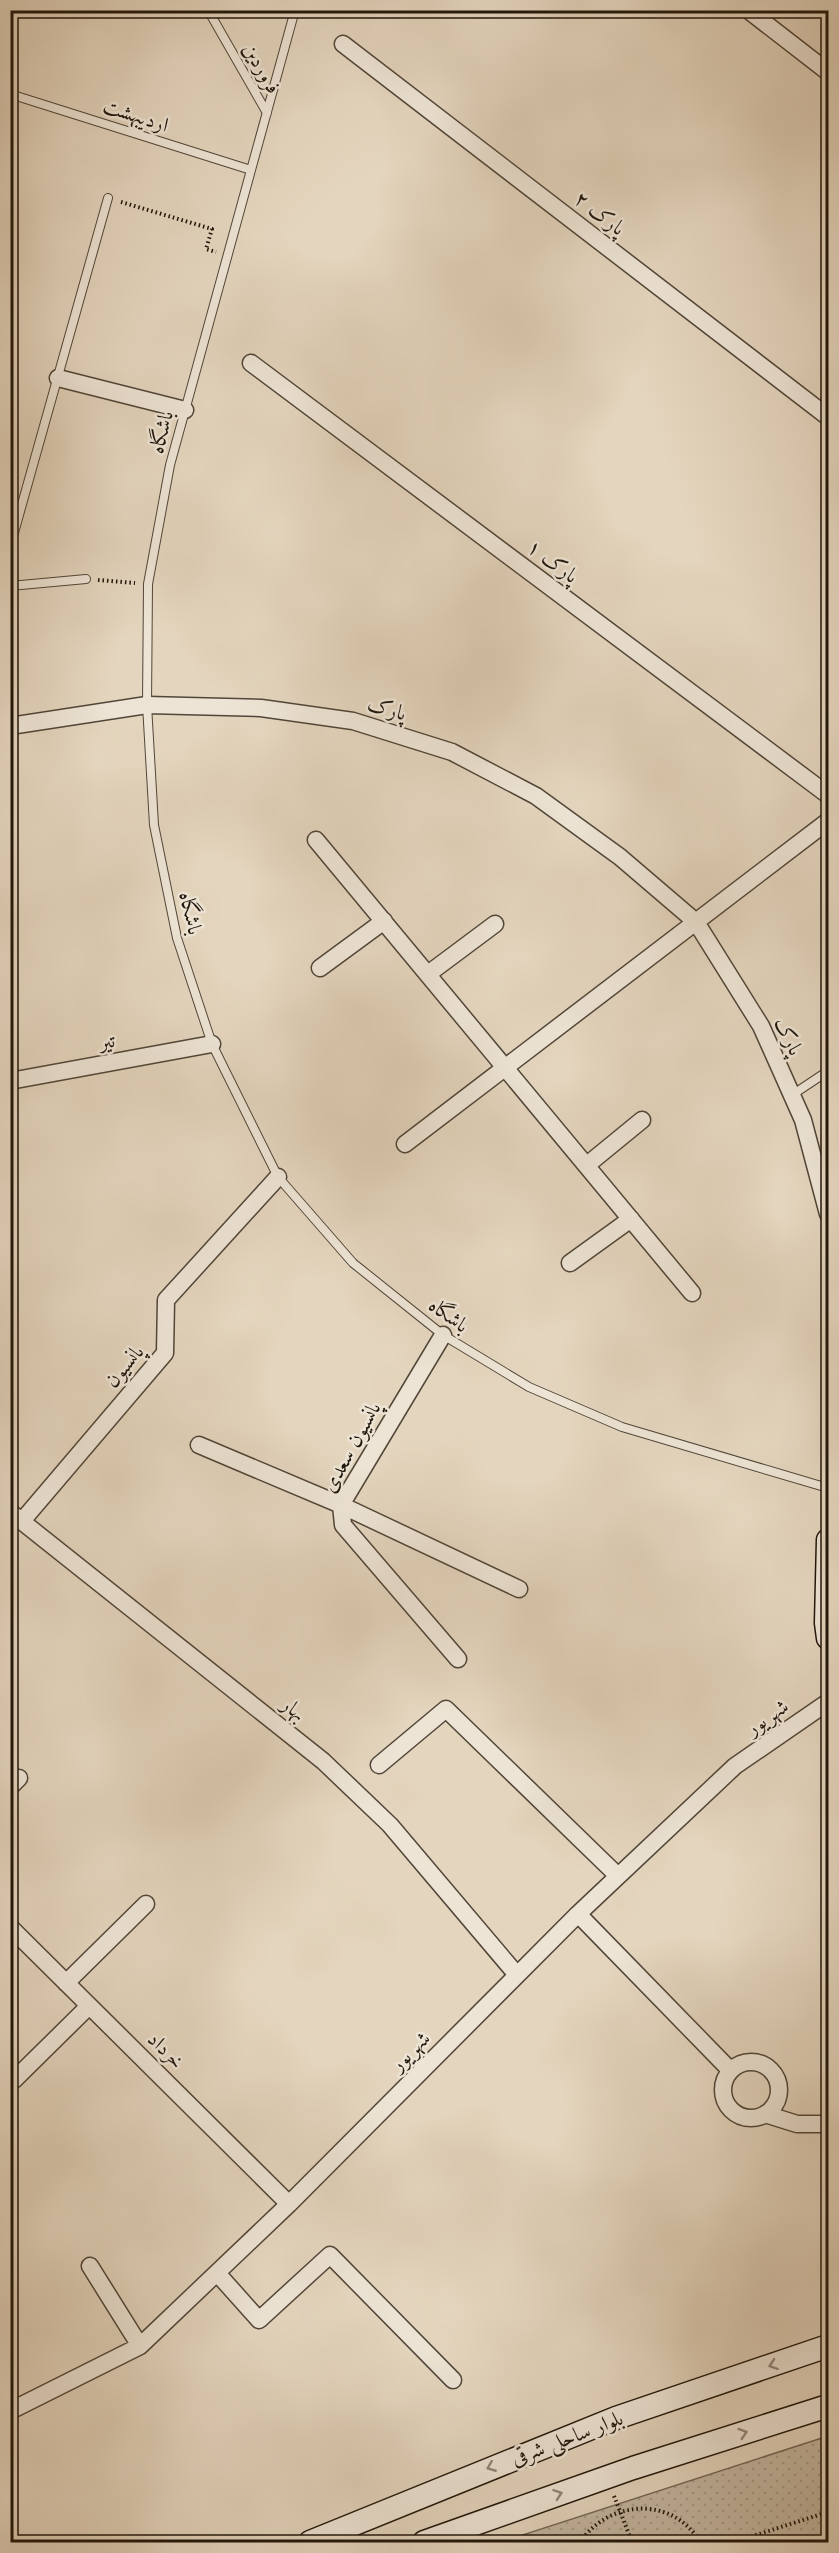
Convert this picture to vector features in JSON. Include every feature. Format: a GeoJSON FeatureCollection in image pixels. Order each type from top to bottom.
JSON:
{"type":"FeatureCollection","features":[{"type":"Feature","properties":{"kind":"main road"},"geometry":{"type":"LineString","coordinates":[[828,1540],[826,1623],[828,1638]]}},
{"type":"Feature","properties":{"kind":"main road","name":"بلوار ساحلی شرقی"},"geometry":{"type":"LineString","coordinates":[[310,2542],[616,2418],[828,2346]]}},
{"type":"Feature","properties":{"kind":"main road"},"geometry":{"type":"LineString","coordinates":[[424,2542],[633,2468],[828,2406]]}},
{"type":"Feature","properties":{"kind":"street"},"geometry":{"type":"LineString","coordinates":[[748,10],[828,72]]}},
{"type":"Feature","properties":{"kind":"street","name":"پارک ۲"},"geometry":{"type":"LineString","coordinates":[[344,44],[828,417]]}},
{"type":"Feature","properties":{"kind":"street","name":"پارک ۱"},"geometry":{"type":"LineString","coordinates":[[251,363],[828,795]]}},
{"type":"Feature","properties":{"kind":"street"},"geometry":{"type":"LineString","coordinates":[[58,378],[186,410]]}},
{"type":"Feature","properties":{"kind":"street","name":"پارک"},"geometry":{"type":"LineString","coordinates":[[10,726],[147,705],[261,708],[353,721],[452,752],[536,796],[620,857],[696,922],[761,1026],[802,1120],[828,1214]]}},
{"type":"Feature","properties":{"kind":"street"},"geometry":{"type":"LineString","coordinates":[[405,1144],[828,821]]}},
{"type":"Feature","properties":{"kind":"street"},"geometry":{"type":"LineString","coordinates":[[316,840],[692,1293]]}},
{"type":"Feature","properties":{"kind":"street"},"geometry":{"type":"LineString","coordinates":[[320,968],[384,921]]}},
{"type":"Feature","properties":{"kind":"street"},"geometry":{"type":"LineString","coordinates":[[428,974],[495,924]]}},
{"type":"Feature","properties":{"kind":"street","name":"تیر"},"geometry":{"type":"LineString","coordinates":[[10,1081],[212,1044]]}},
{"type":"Feature","properties":{"kind":"street"},"geometry":{"type":"LineString","coordinates":[[587,1165],[642,1120]]}},
{"type":"Feature","properties":{"kind":"street","name":"پانسیون"},"geometry":{"type":"LineString","coordinates":[[16,1516],[165,1353],[166,1300],[278,1177]]}},
{"type":"Feature","properties":{"kind":"street"},"geometry":{"type":"LineString","coordinates":[[570,1263],[631,1219]]}},
{"type":"Feature","properties":{"kind":"street","name":"پانسیون سعدی"},"geometry":{"type":"LineString","coordinates":[[443,1335],[341,1505],[344,1525],[458,1659]]}},
{"type":"Feature","properties":{"kind":"street"},"geometry":{"type":"LineString","coordinates":[[200,1445],[341,1505],[519,1589]]}},
{"type":"Feature","properties":{"kind":"street","name":"بهار"},"geometry":{"type":"LineString","coordinates":[[16,1516],[323,1761],[390,1825],[517,1975]]}},
{"type":"Feature","properties":{"kind":"street","name":"شهریور"},"geometry":{"type":"LineString","coordinates":[[10,2411],[140,2346],[290,2204],[578,1914],[735,1766],[828,1702]]}},
{"type":"Feature","properties":{"kind":"street"},"geometry":{"type":"LineString","coordinates":[[380,1765],[446,1709],[618,1876]]}},
{"type":"Feature","properties":{"kind":"street"},"geometry":{"type":"LineString","coordinates":[[66,1983],[146,1904]]}},
{"type":"Feature","properties":{"kind":"street"},"geometry":{"type":"LineString","coordinates":[[578,1914],[730,2070]]}},
{"type":"Feature","properties":{"kind":"street","name":"خرداد"},"geometry":{"type":"LineString","coordinates":[[10,1927],[290,2204]]}},
{"type":"Feature","properties":{"kind":"street"},"geometry":{"type":"LineString","coordinates":[[14,2080],[89,2006]]}},
{"type":"Feature","properties":{"kind":"street"},"geometry":{"type":"LineString","coordinates":[[757,2062],[773,2072],[779,2090],[772,2108],[765,2114],[757,2117],[740,2115],[726,2103],[723,2086],[730,2070],[738,2064],[757,2062]]}},
{"type":"Feature","properties":{"kind":"street"},"geometry":{"type":"LineString","coordinates":[[765,2114],[797,2124],[828,2124]]}},
{"type":"Feature","properties":{"kind":"street"},"geometry":{"type":"LineString","coordinates":[[217,2273],[259,2320],[330,2255],[453,2380]]}},
{"type":"Feature","properties":{"kind":"street"},"geometry":{"type":"LineString","coordinates":[[90,2266],[140,2346]]}},
{"type":"Feature","properties":{"kind":"lane","name":"فروردین"},"geometry":{"type":"LineString","coordinates":[[208,10],[267,113]]}},
{"type":"Feature","properties":{"kind":"lane","name":"باشگاه"},"geometry":{"type":"LineString","coordinates":[[295,10],[170,465],[148,584],[147,705],[154,825],[177,938],[212,1044],[278,1177],[353,1263],[443,1335],[529,1387],[622,1426],[828,1488]]}},
{"type":"Feature","properties":{"kind":"lane","name":"اردیبهشت"},"geometry":{"type":"LineString","coordinates":[[10,94],[251,170]]}},
{"type":"Feature","properties":{"kind":"lane"},"geometry":{"type":"LineString","coordinates":[[10,547],[108,198]]}},
{"type":"Feature","properties":{"kind":"lane"},"geometry":{"type":"LineString","coordinates":[[10,586],[86,579]]}},
{"type":"Feature","properties":{"kind":"lane"},"geometry":{"type":"LineString","coordinates":[[792,1095],[828,1071]]}},
{"type":"Feature","properties":{"kind":"path"},"geometry":{"type":"LineString","coordinates":[[108,198],[212,229],[206,249],[228,256]]}},
{"type":"Feature","properties":{"kind":"path"},"geometry":{"type":"LineString","coordinates":[[86,579],[148,584]]}},
{"type":"Feature","properties":{"kind":"path"},"geometry":{"type":"LineString","coordinates":[[580,2542],[588,2530],[603,2518],[621,2510],[641,2507],[662,2511],[680,2520],[700,2542]]}},
{"type":"Feature","properties":{"kind":"path"},"geometry":{"type":"LineString","coordinates":[[734,2542],[751,2540],[828,2512]]}},
{"type":"Feature","properties":{"kind":"shaded area"},"geometry":{"type":"Polygon","coordinates":[[[828,2436],[828,2542],[501,2542],[504,2541],[828,2436]]]}}]}
